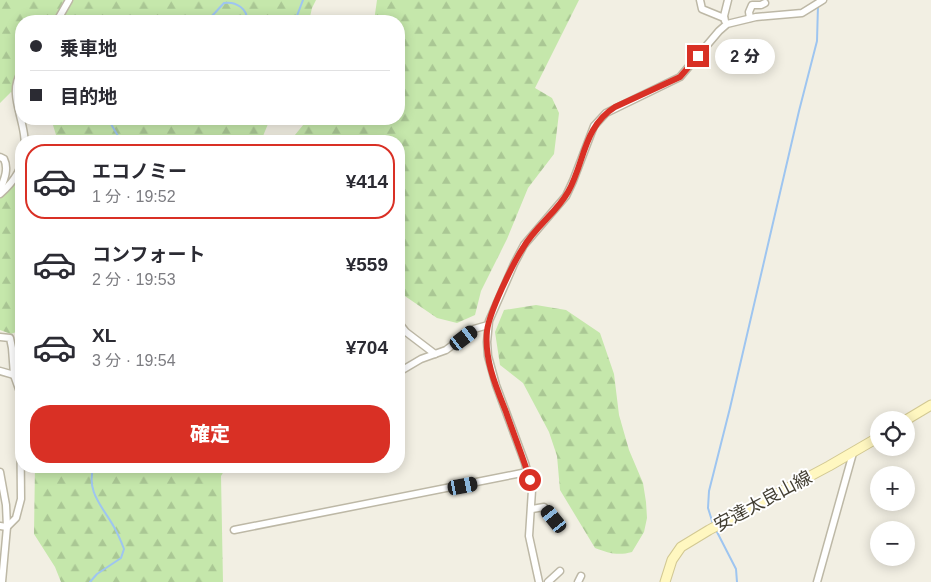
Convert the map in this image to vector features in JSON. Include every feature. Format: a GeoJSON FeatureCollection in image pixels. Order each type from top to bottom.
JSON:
{"type":"FeatureCollection","features":[{"type":"Feature","properties":{"kind":"main road"},"geometry":{"type":"LineString","coordinates":[[915,415],[931,405]]}},
{"type":"Feature","properties":{"kind":"main road","name":"安達太良山線"},"geometry":{"type":"LineString","coordinates":[[665,582],[672,560],[681,547],[714,527],[870,443]]}},
{"type":"Feature","properties":{"kind":"street"},"geometry":{"type":"LineString","coordinates":[[60,15],[68,0]]}},
{"type":"Feature","properties":{"kind":"street"},"geometry":{"type":"LineString","coordinates":[[700,0],[702,9],[725,22],[802,14],[823,0]]}},
{"type":"Feature","properties":{"kind":"street"},"geometry":{"type":"LineString","coordinates":[[539,582],[529,536],[532,490],[488,356],[486,342],[488,325],[524,245],[569,190],[596,122],[615,107],[680,77],[725,22],[728,0]]}},
{"type":"Feature","properties":{"kind":"street"},"geometry":{"type":"LineString","coordinates":[[750,18],[749,12],[752,5],[765,3]]}},
{"type":"Feature","properties":{"kind":"street"},"geometry":{"type":"LineString","coordinates":[[9,83],[15,78]]}},
{"type":"Feature","properties":{"kind":"street"},"geometry":{"type":"LineString","coordinates":[[0,157],[4,159],[6,169],[0,192]]}},
{"type":"Feature","properties":{"kind":"street"},"geometry":{"type":"LineString","coordinates":[[0,192],[11,183],[15,173]]}},
{"type":"Feature","properties":{"kind":"street"},"geometry":{"type":"LineString","coordinates":[[405,368],[421,359],[446,350],[474,330],[488,325]]}},
{"type":"Feature","properties":{"kind":"street"},"geometry":{"type":"LineString","coordinates":[[405,330],[412,338],[435,354]]}},
{"type":"Feature","properties":{"kind":"street"},"geometry":{"type":"LineString","coordinates":[[0,337],[10,338],[15,378]]}},
{"type":"Feature","properties":{"kind":"street"},"geometry":{"type":"LineString","coordinates":[[0,371],[14,375]]}},
{"type":"Feature","properties":{"kind":"street"},"geometry":{"type":"LineString","coordinates":[[817,582],[853,453]]}},
{"type":"Feature","properties":{"kind":"street"},"geometry":{"type":"LineString","coordinates":[[0,472],[6,505],[3,527],[2,582]]}},
{"type":"Feature","properties":{"kind":"street"},"geometry":{"type":"LineString","coordinates":[[234,530],[527,472]]}},
{"type":"Feature","properties":{"kind":"street"},"geometry":{"type":"LineString","coordinates":[[3,527],[16,518],[21,499],[21,473]]}},
{"type":"Feature","properties":{"kind":"street"},"geometry":{"type":"LineString","coordinates":[[532,509],[544,507],[554,519]]}},
{"type":"Feature","properties":{"kind":"street"},"geometry":{"type":"LineString","coordinates":[[548,582],[560,571]]}},
{"type":"Feature","properties":{"kind":"green space"},"geometry":{"type":"Polygon","coordinates":[[[0,0],[316,0],[310,15],[15,15],[15,94],[11,92],[0,103],[0,0]]]}},
{"type":"Feature","properties":{"kind":"green space"},"geometry":{"type":"Polygon","coordinates":[[[377,0],[579,0],[535,88],[552,98],[559,113],[554,154],[528,188],[507,239],[481,291],[475,315],[457,323],[437,318],[405,296],[405,135],[295,135],[303,125],[405,125],[405,15],[375,15],[377,0]]]}},
{"type":"Feature","properties":{"kind":"green space"},"geometry":{"type":"Polygon","coordinates":[[[53,125],[268,125],[263,135],[56,135],[53,125]]]}},
{"type":"Feature","properties":{"kind":"green space"},"geometry":{"type":"Polygon","coordinates":[[[15,184],[15,332],[11,334],[0,330],[0,188],[15,184]]]}},
{"type":"Feature","properties":{"kind":"green space"},"geometry":{"type":"Polygon","coordinates":[[[536,305],[566,310],[600,333],[614,374],[619,415],[629,450],[643,483],[646,502],[647,518],[644,532],[632,552],[622,554],[595,548],[560,490],[557,456],[549,432],[523,383],[500,365],[495,332],[504,310],[536,305]]]}},
{"type":"Feature","properties":{"kind":"green space"},"geometry":{"type":"Polygon","coordinates":[[[35,473],[223,473],[221,476],[223,582],[61,582],[55,567],[34,534],[35,473]]]}},
{"type":"Feature","properties":{"kind":"waterway"},"geometry":{"type":"LineString","coordinates":[[297,15],[303,0]]}},
{"type":"Feature","properties":{"kind":"waterway"},"geometry":{"type":"LineString","coordinates":[[213,15],[224,3],[237,5],[246,15]]}},
{"type":"Feature","properties":{"kind":"waterway"},"geometry":{"type":"LineString","coordinates":[[713,524],[708,508],[709,491],[817,41],[818,5]]}},
{"type":"Feature","properties":{"kind":"waterway"},"geometry":{"type":"LineString","coordinates":[[112,125],[117,135]]}},
{"type":"Feature","properties":{"kind":"waterway"},"geometry":{"type":"LineString","coordinates":[[90,582],[97,574],[121,558],[124,549],[93,491],[92,473]]}},
{"type":"Feature","properties":{"kind":"waterway"},"geometry":{"type":"LineString","coordinates":[[716,530],[736,569],[737,582]]}},
{"type":"Feature","properties":{"kind":"route"},"geometry":{"type":"LineString","coordinates":[[530,480],[496,385],[488,356],[486,342],[489,321],[524,245],[566,196],[596,122],[615,107],[680,77],[698,56]]}}]}
